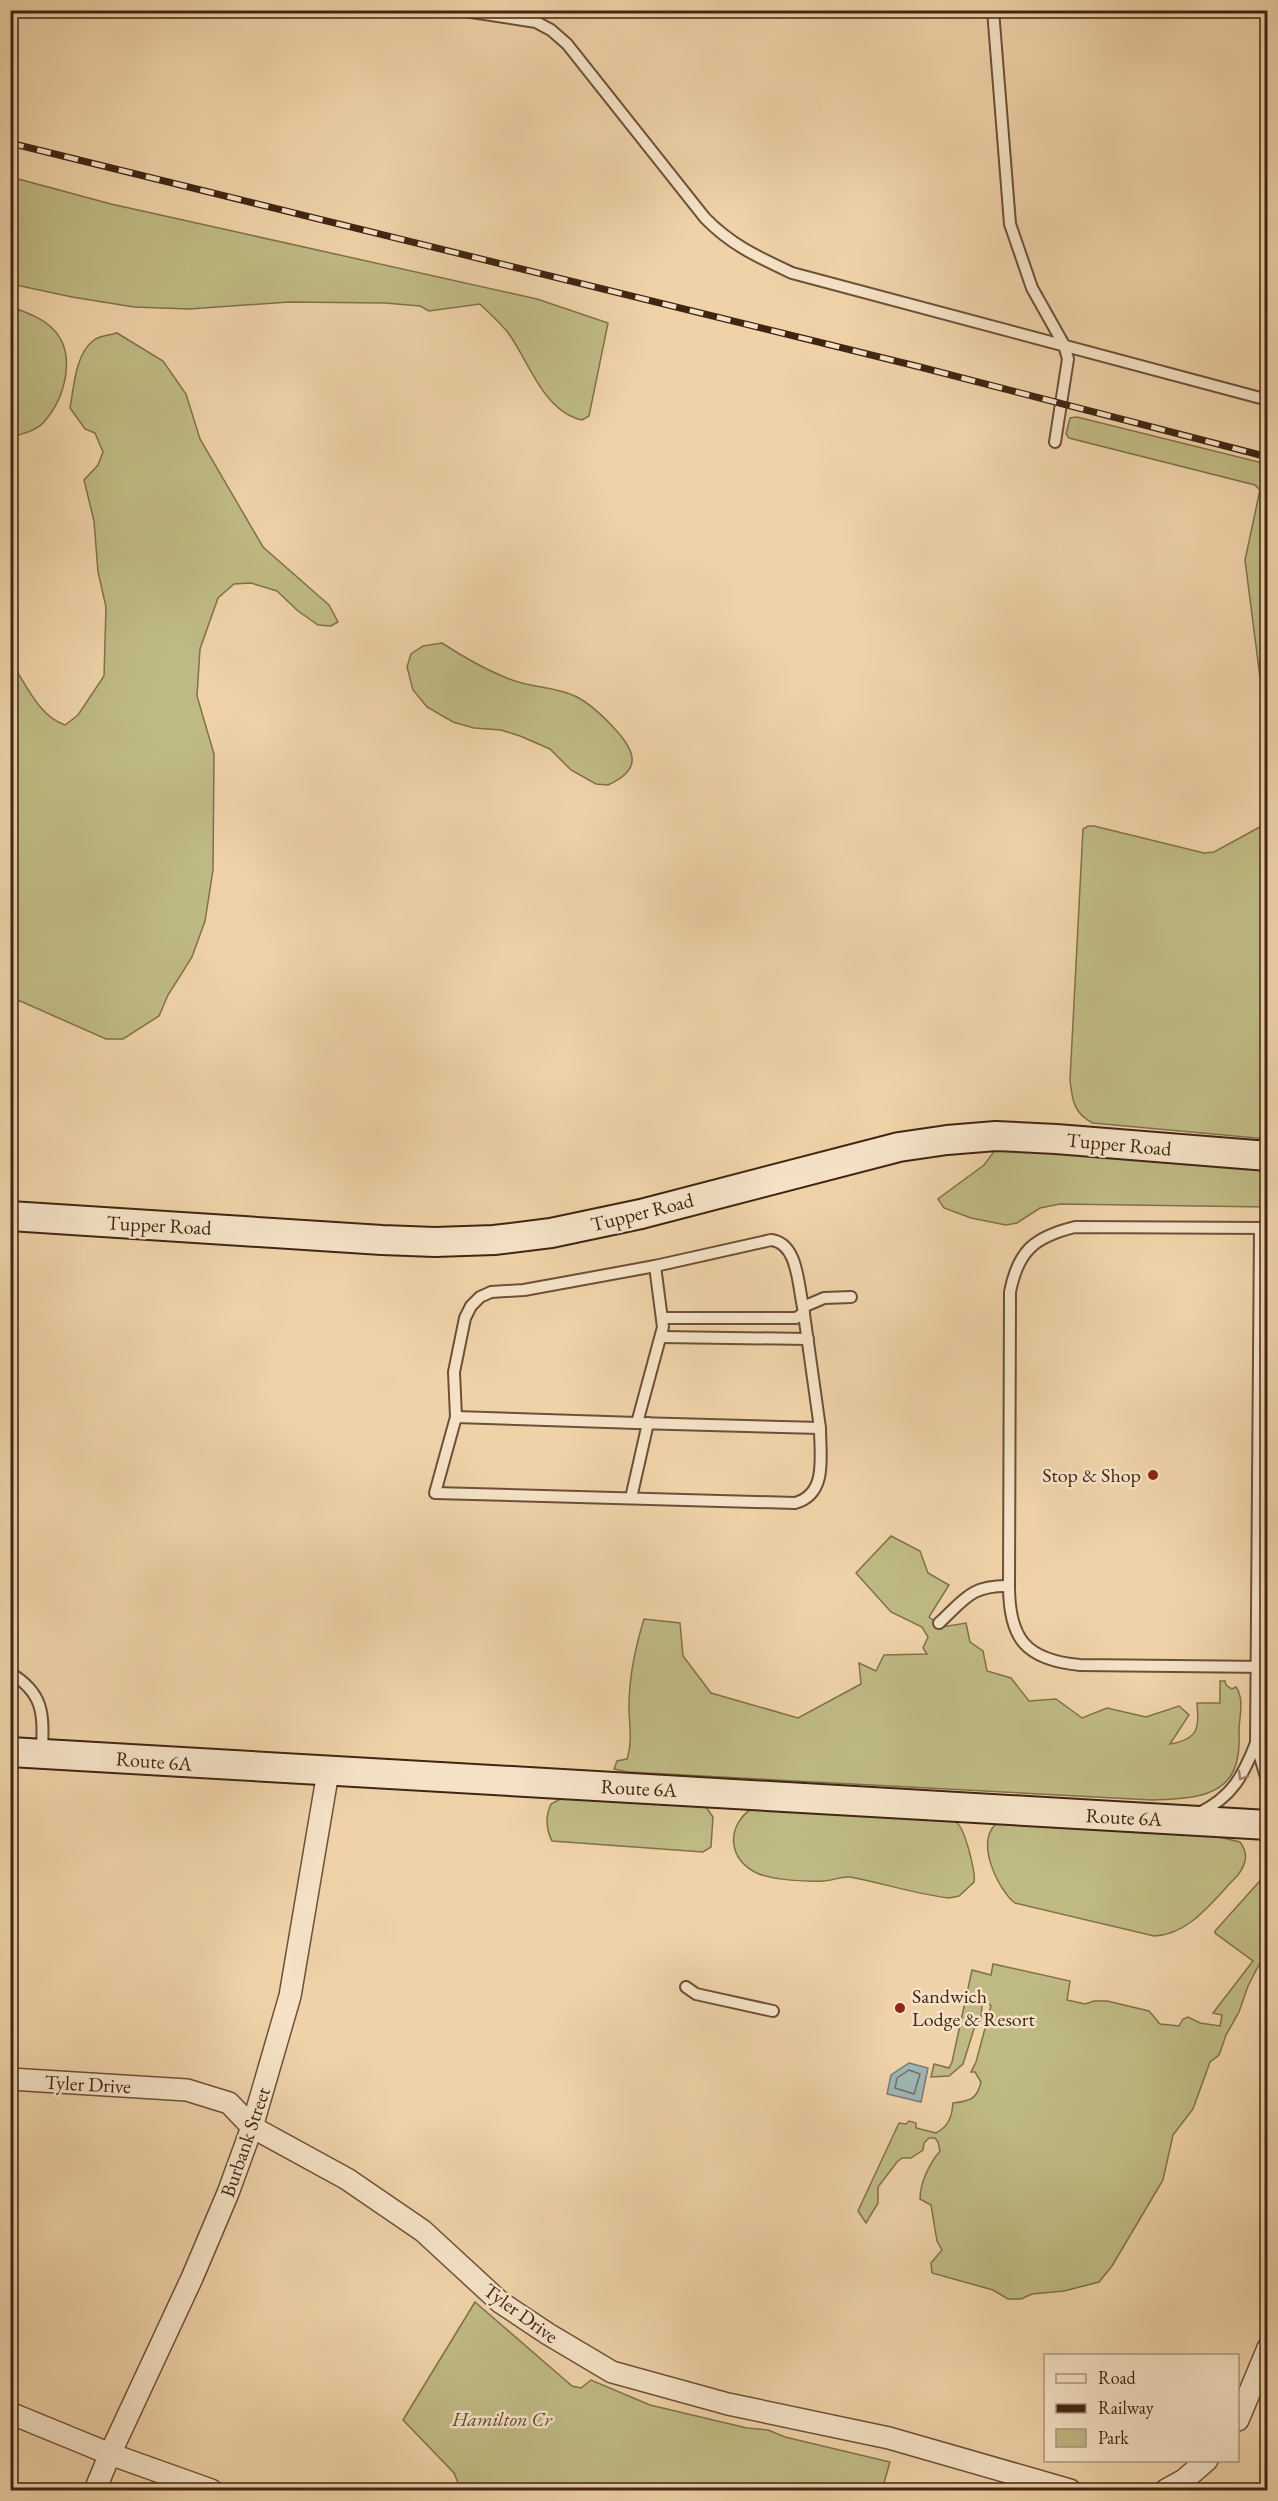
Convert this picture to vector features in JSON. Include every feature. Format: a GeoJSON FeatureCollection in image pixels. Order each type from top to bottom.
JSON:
{"type":"FeatureCollection","features":[{"type":"Feature","properties":{"kind":"main road","name":"Tupper Road"},"geometry":{"type":"LineString","coordinates":[[10,1216],[382,1240],[435,1242],[494,1240],[593,1225],[899,1147],[947,1140],[996,1136],[1268,1156]]}},
{"type":"Feature","properties":{"kind":"main road","name":"Route 6A"},"geometry":{"type":"LineString","coordinates":[[10,1752],[1268,1825]]}},
{"type":"Feature","properties":{"kind":"street","name":"Burbank Street"},"geometry":{"type":"LineString","coordinates":[[95,2490],[192,2278],[228,2193],[252,2127],[290,1996],[328,1772]]}},
{"type":"Feature","properties":{"kind":"street","name":"Tyler Drive"},"geometry":{"type":"LineString","coordinates":[[10,2079],[187,2090],[229,2103],[252,2127],[347,2180],[423,2231],[500,2302],[612,2372],[728,2404],[889,2438],[1070,2490]]}},
{"type":"Feature","properties":{"kind":"street"},"geometry":{"type":"LineString","coordinates":[[1239,2418],[1268,2348]]}},
{"type":"Feature","properties":{"kind":"street"},"geometry":{"type":"LineString","coordinates":[[10,2413],[110,2454],[211,2490]]}},
{"type":"Feature","properties":{"kind":"street"},"geometry":{"type":"LineString","coordinates":[[1166,2490],[1184,2480],[1205,2462]]}},
{"type":"Feature","properties":{"kind":"lane"},"geometry":{"type":"LineString","coordinates":[[458,10],[536,21],[551,30],[567,44],[705,218],[723,237],[748,252],[792,273],[1268,400]]}},
{"type":"Feature","properties":{"kind":"lane"},"geometry":{"type":"LineString","coordinates":[[993,10],[1010,224],[1032,288],[1064,345],[1068,359],[1055,442]]}},
{"type":"Feature","properties":{"kind":"lane"},"geometry":{"type":"LineString","coordinates":[[1184,1820],[1211,1807],[1238,1783],[1256,1743],[1262,1667],[1264,1228],[1074,1227],[1056,1231],[1027,1248],[1018,1261],[1010,1292],[1009,1586],[1011,1621],[1016,1633],[1039,1654],[1053,1660],[1080,1665],[1262,1667]]}},
{"type":"Feature","properties":{"kind":"lane"},"geometry":{"type":"LineString","coordinates":[[771,1240],[779,1241],[787,1246],[792,1255],[803,1310],[820,1428],[819,1482],[806,1500],[795,1503],[435,1492],[456,1417],[454,1372],[465,1318],[471,1306],[480,1297],[491,1292],[524,1290],[655,1266],[771,1240]]}},
{"type":"Feature","properties":{"kind":"lane"},"geometry":{"type":"LineString","coordinates":[[631,1498],[643,1423],[661,1337],[662,1318],[655,1266]]}},
{"type":"Feature","properties":{"kind":"lane"},"geometry":{"type":"LineString","coordinates":[[662,1318],[796,1318],[803,1310],[824,1298],[851,1297]]}},
{"type":"Feature","properties":{"kind":"lane"},"geometry":{"type":"LineString","coordinates":[[661,1337],[808,1339]]}},
{"type":"Feature","properties":{"kind":"lane"},"geometry":{"type":"LineString","coordinates":[[456,1417],[820,1428]]}},
{"type":"Feature","properties":{"kind":"lane"},"geometry":{"type":"LineString","coordinates":[[939,1623],[976,1590],[990,1585],[1009,1586]]}},
{"type":"Feature","properties":{"kind":"lane"},"geometry":{"type":"LineString","coordinates":[[10,1673],[34,1692],[39,1701],[43,1722],[42,1754]]}},
{"type":"Feature","properties":{"kind":"lane"},"geometry":{"type":"LineString","coordinates":[[1256,1743],[1268,1784]]}},
{"type":"Feature","properties":{"kind":"lane"},"geometry":{"type":"LineString","coordinates":[[686,1987],[696,1994],[773,2011]]}},
{"type":"Feature","properties":{"kind":"green space"},"geometry":{"type":"Polygon","coordinates":[[[11,177],[111,204],[537,299],[608,323],[589,416],[582,420],[569,415],[547,397],[509,334],[480,304],[429,311],[420,306],[385,303],[289,302],[189,309],[134,307],[11,284],[11,177]]]}},
{"type":"Feature","properties":{"kind":"green space"},"geometry":{"type":"Polygon","coordinates":[[[11,307],[38,318],[52,328],[60,338],[65,350],[66,375],[58,401],[44,422],[29,432],[11,437],[11,307]]]}},
{"type":"Feature","properties":{"kind":"green space"},"geometry":{"type":"Polygon","coordinates":[[[117,333],[163,361],[186,394],[200,439],[263,547],[329,605],[338,622],[331,626],[318,625],[298,611],[277,591],[251,583],[234,584],[218,598],[200,649],[197,696],[214,754],[213,870],[205,921],[192,957],[168,995],[159,1016],[123,1039],[106,1039],[11,997],[10,661],[40,707],[56,721],[65,725],[78,715],[104,676],[106,607],[98,572],[94,521],[84,480],[98,465],[103,452],[95,433],[85,429],[70,408],[76,371],[88,346],[96,339],[117,333]]]}},
{"type":"Feature","properties":{"kind":"green space"},"geometry":{"type":"Polygon","coordinates":[[[1077,417],[1267,464],[1267,732],[1245,560],[1260,490],[1255,485],[1069,438],[1066,434],[1070,418],[1077,417]]]}},
{"type":"Feature","properties":{"kind":"green space"},"geometry":{"type":"Polygon","coordinates":[[[442,643],[477,664],[505,677],[562,691],[593,707],[628,746],[632,760],[631,767],[619,779],[608,785],[596,784],[571,770],[550,749],[501,730],[474,728],[453,722],[427,707],[413,690],[407,667],[411,654],[423,646],[442,643]]]}},
{"type":"Feature","properties":{"kind":"green space"},"geometry":{"type":"Polygon","coordinates":[[[1267,823],[1267,1139],[1093,1123],[1075,1106],[1070,1080],[1083,829],[1094,826],[1204,853],[1214,852],[1267,823]]]}},
{"type":"Feature","properties":{"kind":"green space"},"geometry":{"type":"Polygon","coordinates":[[[996,1149],[1055,1150],[1267,1169],[1267,1207],[1060,1204],[1040,1208],[1017,1223],[1006,1225],[971,1218],[944,1208],[938,1199],[984,1165],[996,1149]]]}},
{"type":"Feature","properties":{"kind":"green space"},"geometry":{"type":"Polygon","coordinates":[[[891,1536],[920,1551],[928,1573],[949,1585],[929,1617],[942,1627],[966,1623],[970,1642],[983,1651],[987,1671],[1011,1678],[1029,1701],[1056,1699],[1082,1718],[1107,1708],[1146,1717],[1179,1706],[1189,1715],[1170,1744],[1187,1739],[1195,1731],[1198,1719],[1197,1703],[1220,1703],[1220,1681],[1225,1681],[1226,1685],[1232,1689],[1236,1687],[1241,1706],[1239,1752],[1232,1773],[1225,1783],[1203,1795],[1152,1800],[628,1772],[614,1769],[617,1761],[627,1759],[629,1752],[630,1685],[635,1652],[644,1619],[680,1623],[683,1656],[711,1693],[798,1718],[861,1684],[859,1663],[876,1671],[884,1655],[927,1654],[923,1648],[928,1637],[922,1627],[891,1612],[856,1573],[891,1536]]]}},
{"type":"Feature","properties":{"kind":"green space"},"geometry":{"type":"Polygon","coordinates":[[[562,1798],[706,1807],[713,1817],[711,1847],[703,1852],[552,1841],[548,1832],[547,1818],[551,1804],[562,1798]]]}},
{"type":"Feature","properties":{"kind":"green space"},"geometry":{"type":"Polygon","coordinates":[[[754,1807],[950,1819],[957,1823],[963,1833],[972,1861],[974,1882],[959,1896],[949,1898],[850,1877],[827,1881],[808,1881],[759,1874],[741,1861],[734,1842],[734,1833],[738,1823],[754,1807]]]}},
{"type":"Feature","properties":{"kind":"green space"},"geometry":{"type":"Polygon","coordinates":[[[999,1822],[1215,1836],[1240,1842],[1245,1851],[1245,1859],[1238,1875],[1190,1923],[1167,1934],[1154,1936],[1015,1903],[1001,1887],[990,1863],[988,1839],[991,1829],[999,1822]]]}},
{"type":"Feature","properties":{"kind":"green space"},"geometry":{"type":"Polygon","coordinates":[[[1267,1873],[1267,1956],[1262,1959],[1248,1986],[1219,2055],[1210,2062],[1193,2109],[1173,2135],[1163,2180],[1112,2266],[1099,2282],[1064,2291],[1032,2294],[1021,2299],[1008,2299],[993,2290],[932,2273],[931,2263],[942,2250],[937,2241],[931,2205],[920,2199],[926,2173],[940,2151],[935,2138],[929,2138],[924,2143],[923,2150],[911,2158],[902,2158],[897,2162],[878,2187],[878,2203],[866,2223],[858,2211],[899,2123],[906,2124],[909,2121],[916,2123],[916,2128],[936,2133],[949,2121],[953,2103],[972,2098],[977,2093],[981,2082],[975,2072],[971,2072],[976,2062],[991,2006],[986,2001],[982,2005],[981,2018],[974,2029],[963,2064],[949,2076],[931,2077],[934,2064],[949,2068],[952,2062],[972,1970],[991,1975],[993,1964],[1070,1981],[1067,2000],[1085,2004],[1107,2001],[1149,2011],[1160,2024],[1179,2026],[1183,2019],[1188,2017],[1200,2023],[1220,2026],[1222,2015],[1213,2013],[1253,1961],[1215,1931],[1267,1873]]]}},
{"type":"Feature","properties":{"kind":"green space","name":"Hamilton Cr"},"geometry":{"type":"Polygon","coordinates":[[[475,2302],[572,2386],[581,2388],[591,2380],[650,2405],[747,2428],[768,2430],[785,2437],[890,2462],[882,2490],[461,2490],[454,2473],[403,2420],[475,2302]]]}},
{"type":"Feature","properties":{"kind":"water"},"geometry":{"type":"Polygon","coordinates":[[[909,2063],[928,2068],[921,2102],[887,2094],[891,2075],[909,2063]]]}},
{"type":"Feature","properties":{"kind":"railway"},"geometry":{"type":"LineString","coordinates":[[10,143],[920,367],[1268,457]]}},
{"type":"Feature","properties":{"kind":"place","name":"Stop & Shop"},"geometry":{"type":"Point","coordinates":[1153,1475]}},
{"type":"Feature","properties":{"kind":"place","name":"Sandwich Lodge & Resort"},"geometry":{"type":"Point","coordinates":[900,2008]}}]}
